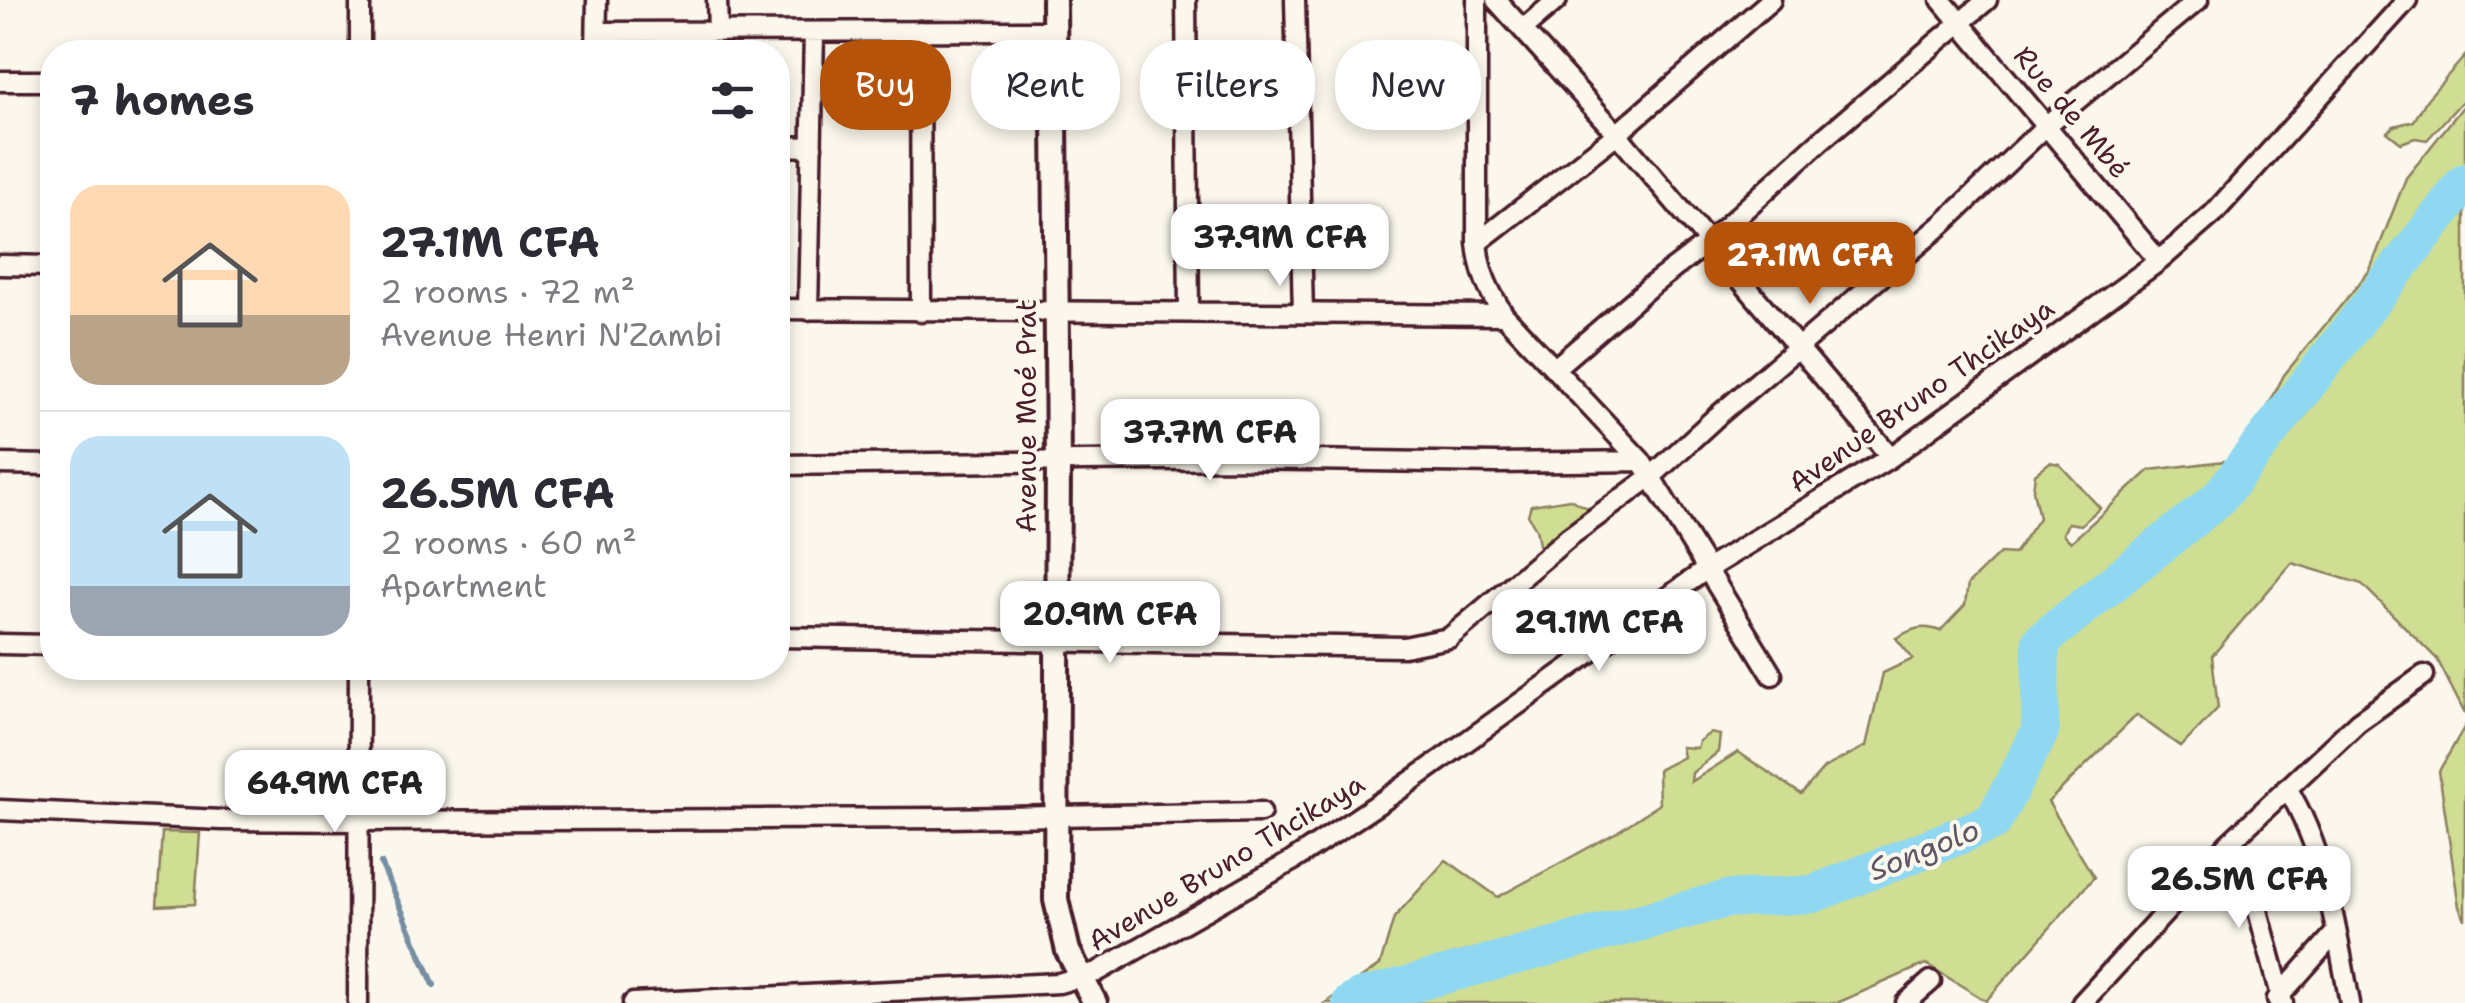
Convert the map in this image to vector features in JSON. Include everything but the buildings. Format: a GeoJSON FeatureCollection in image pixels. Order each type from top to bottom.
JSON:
{"type":"FeatureCollection","features":[{"type":"Feature","properties":{"kind":"street"},"geometry":{"type":"LineString","coordinates":[[360,0],[360,40]]}},
{"type":"Feature","properties":{"kind":"street"},"geometry":{"type":"LineString","coordinates":[[597,0],[597,40]]}},
{"type":"Feature","properties":{"kind":"street"},"geometry":{"type":"LineString","coordinates":[[717,0],[718,32]]}},
{"type":"Feature","properties":{"kind":"street","name":"Avenue Moé Prat"},"geometry":{"type":"LineString","coordinates":[[1054,0],[1056,900],[1068,950],[1095,1003]]}},
{"type":"Feature","properties":{"kind":"street"},"geometry":{"type":"LineString","coordinates":[[1186,0],[1189,312]]}},
{"type":"Feature","properties":{"kind":"street"},"geometry":{"type":"LineString","coordinates":[[1295,0],[1303,313]]}},
{"type":"Feature","properties":{"kind":"street"},"geometry":{"type":"LineString","coordinates":[[1477,0],[1477,243],[1479,269],[1486,288],[1504,315],[1646,468],[1772,675]]}},
{"type":"Feature","properties":{"kind":"street"},"geometry":{"type":"LineString","coordinates":[[1496,0],[1618,134],[1891,457]]}},
{"type":"Feature","properties":{"kind":"street"},"geometry":{"type":"LineString","coordinates":[[1523,29],[1557,0]]}},
{"type":"Feature","properties":{"kind":"street"},"geometry":{"type":"LineString","coordinates":[[1477,243],[1618,134],[1772,0]]}},
{"type":"Feature","properties":{"kind":"street","name":"Rue de Mbé"},"geometry":{"type":"LineString","coordinates":[[1942,0],[2159,261]]}},
{"type":"Feature","properties":{"kind":"street"},"geometry":{"type":"LineString","coordinates":[[1555,368],[1710,241],[1819,142],[1987,0]]}},
{"type":"Feature","properties":{"kind":"street"},"geometry":{"type":"LineString","coordinates":[[790,637],[1404,647],[1449,638],[1646,468],[1798,350],[2009,164],[2048,124],[2198,0]]}},
{"type":"Feature","properties":{"kind":"street","name":"Avenue Bruno Thcikaya"},"geometry":{"type":"LineString","coordinates":[[633,1003],[1082,978],[1292,861],[1396,792],[1707,569],[1891,457],[2159,261],[2213,214],[2407,0]]}},
{"type":"Feature","properties":{"kind":"street"},"geometry":{"type":"LineString","coordinates":[[920,31],[921,312]]}},
{"type":"Feature","properties":{"kind":"street"},"geometry":{"type":"LineString","coordinates":[[597,32],[1055,31]]}},
{"type":"Feature","properties":{"kind":"street"},"geometry":{"type":"LineString","coordinates":[[808,310],[814,32]]}},
{"type":"Feature","properties":{"kind":"street"},"geometry":{"type":"LineString","coordinates":[[0,81],[40,81]]}},
{"type":"Feature","properties":{"kind":"street"},"geometry":{"type":"LineString","coordinates":[[790,146],[812,147]]}},
{"type":"Feature","properties":{"kind":"street"},"geometry":{"type":"LineString","coordinates":[[0,265],[40,266]]}},
{"type":"Feature","properties":{"kind":"street"},"geometry":{"type":"LineString","coordinates":[[790,309],[1504,315]]}},
{"type":"Feature","properties":{"kind":"street"},"geometry":{"type":"LineString","coordinates":[[790,465],[1238,460],[1646,468]]}},
{"type":"Feature","properties":{"kind":"street"},"geometry":{"type":"LineString","coordinates":[[0,464],[40,464]]}},
{"type":"Feature","properties":{"kind":"street"},"geometry":{"type":"LineString","coordinates":[[0,644],[40,644]]}},
{"type":"Feature","properties":{"kind":"street"},"geometry":{"type":"LineString","coordinates":[[2082,1003],[2229,843],[2358,722],[2424,675]]}},
{"type":"Feature","properties":{"kind":"street"},"geometry":{"type":"LineString","coordinates":[[358,1003],[359,680]]}},
{"type":"Feature","properties":{"kind":"street"},"geometry":{"type":"LineString","coordinates":[[2287,788],[2307,828],[2336,932],[2350,1003]]}},
{"type":"Feature","properties":{"kind":"street"},"geometry":{"type":"LineString","coordinates":[[0,810],[359,822],[1261,812]]}},
{"type":"Feature","properties":{"kind":"street"},"geometry":{"type":"LineString","coordinates":[[2229,843],[2251,885],[2279,1000]]}},
{"type":"Feature","properties":{"kind":"street"},"geometry":{"type":"LineString","coordinates":[[2279,1000],[2336,932]]}},
{"type":"Feature","properties":{"kind":"street"},"geometry":{"type":"LineString","coordinates":[[1906,1003],[1932,981]]}},
{"type":"Feature","properties":{"kind":"green space"},"geometry":{"type":"Polygon","coordinates":[[[2465,56],[2465,98],[2427,140],[2415,138],[2401,143],[2387,132],[2414,121],[2427,99],[2465,56]]]}},
{"type":"Feature","properties":{"kind":"green space"},"geometry":{"type":"Polygon","coordinates":[[[2465,104],[2465,714],[2437,659],[2362,584],[2292,563],[2212,656],[2218,708],[2181,747],[2137,715],[2048,802],[2094,877],[1986,1001],[1926,964],[1837,1003],[1325,1003],[1380,965],[1394,918],[1446,860],[1498,897],[1617,832],[1659,804],[1658,770],[1683,757],[1681,747],[1697,748],[1699,741],[1710,733],[1720,735],[1718,752],[1692,773],[1691,782],[1738,752],[1801,794],[1824,768],[1866,746],[1883,673],[1913,659],[1896,638],[1917,628],[1940,631],[1965,605],[1968,584],[2000,553],[2014,554],[2039,518],[2033,490],[2035,474],[2050,462],[2059,464],[2100,508],[2081,525],[2068,523],[2063,534],[2071,542],[2150,470],[2241,459],[2284,375],[2370,270],[2406,178],[2465,104]]]}},
{"type":"Feature","properties":{"kind":"green space"},"geometry":{"type":"Polygon","coordinates":[[[1570,499],[1595,512],[1540,550],[1536,529],[1528,515],[1531,505],[1570,499]]]}},
{"type":"Feature","properties":{"kind":"green space"},"geometry":{"type":"Polygon","coordinates":[[[2465,726],[2465,920],[2459,907],[2439,771],[2465,726]]]}},
{"type":"Feature","properties":{"kind":"green space"},"geometry":{"type":"Polygon","coordinates":[[[162,832],[200,833],[195,904],[157,906],[162,832]]]}},
{"type":"Feature","properties":{"kind":"waterway","name":"Songolo"},"geometry":{"type":"LineString","coordinates":[[1351,1003],[1727,899],[1813,894],[1993,822],[2040,732],[2041,641],[2218,499],[2465,182]]}},
{"type":"Feature","properties":{"kind":"waterway"},"geometry":{"type":"LineString","coordinates":[[381,863],[434,985]]}}]}
